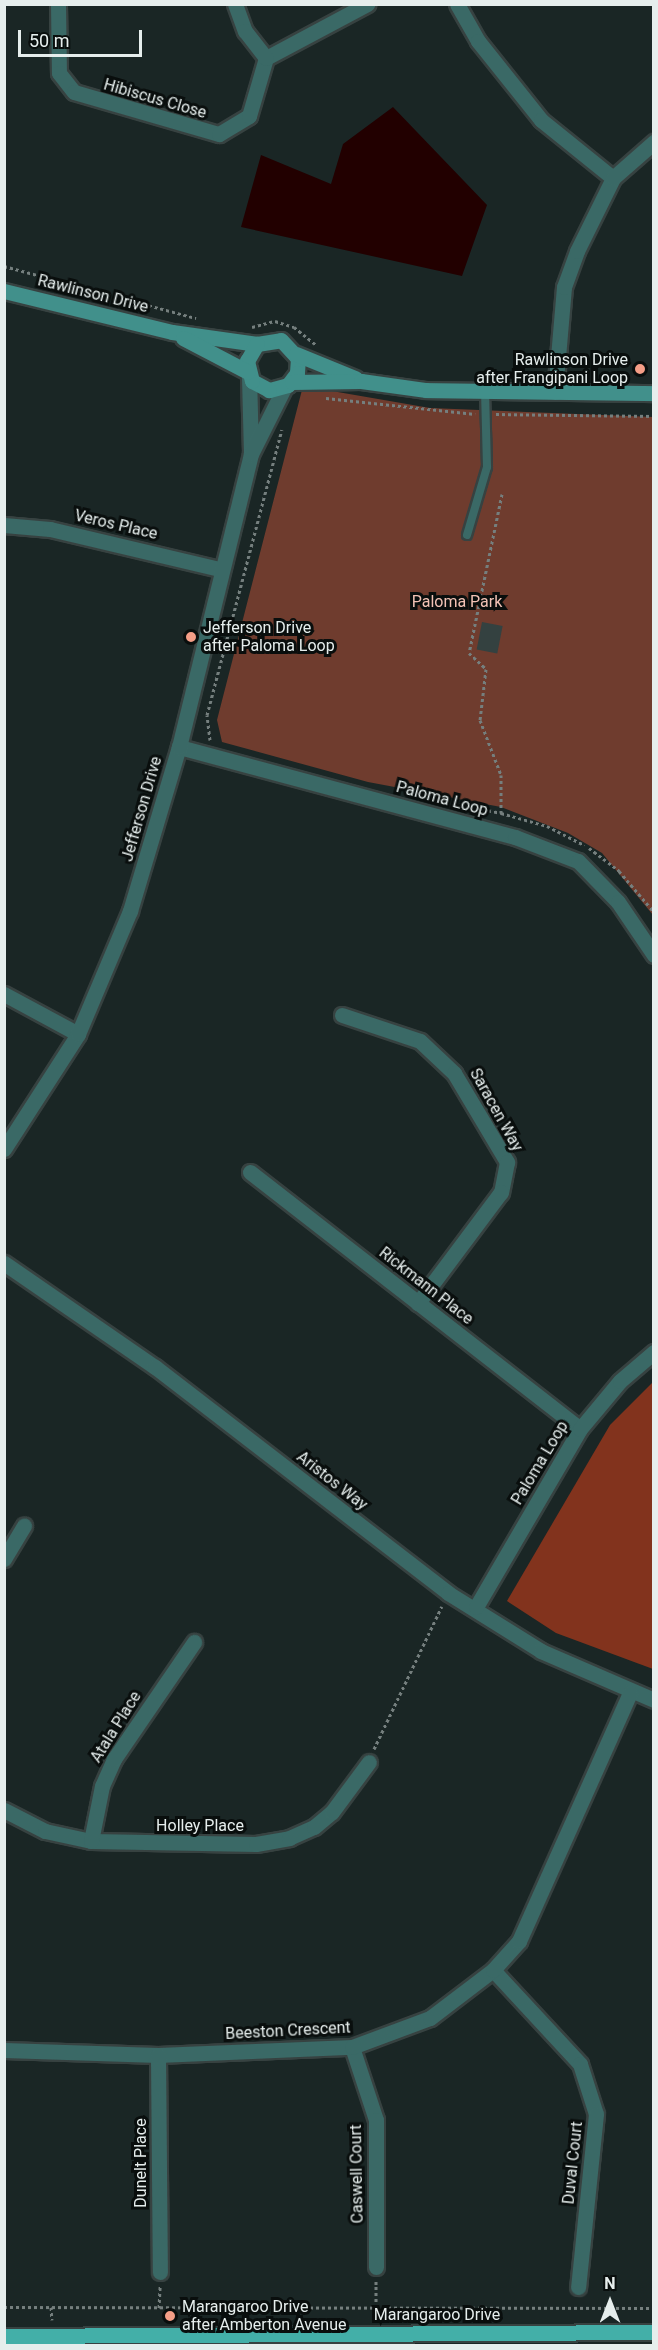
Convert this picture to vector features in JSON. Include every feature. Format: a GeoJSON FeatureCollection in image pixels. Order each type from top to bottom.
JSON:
{"type":"FeatureCollection","features":[{"type":"Feature","properties":{"kind":"main road","name":"Marangaroo Drive"},"geometry":{"type":"LineString","coordinates":[[22,2340],[654,2332]]}},
{"type":"Feature","properties":{"kind":"street","name":"Hibiscus Close"},"geometry":{"type":"LineString","coordinates":[[58,4],[57,54],[64,84],[88,99],[208,134],[231,131],[249,116],[266,58]]}},
{"type":"Feature","properties":{"kind":"street"},"geometry":{"type":"LineString","coordinates":[[235,4],[245,31],[266,58],[367,4]]}},
{"type":"Feature","properties":{"kind":"street"},"geometry":{"type":"LineString","coordinates":[[457,4],[478,40],[541,120],[613,178]]}},
{"type":"Feature","properties":{"kind":"street"},"geometry":{"type":"LineString","coordinates":[[555,392],[564,287],[613,178],[654,142]]}},
{"type":"Feature","properties":{"kind":"street","name":"Rawlinson Drive"},"geometry":{"type":"LineString","coordinates":[[4,291],[172,332],[257,344],[281,340],[296,354],[361,381]]}},
{"type":"Feature","properties":{"kind":"street","name":"Rawlinson Drive"},"geometry":{"type":"LineString","coordinates":[[172,332],[248,374],[264,389],[288,385],[361,381],[426,390],[654,393]]}},
{"type":"Feature","properties":{"kind":"street"},"geometry":{"type":"LineString","coordinates":[[248,374],[248,356],[257,344]]}},
{"type":"Feature","properties":{"kind":"street"},"geometry":{"type":"LineString","coordinates":[[288,385],[298,368],[296,354]]}},
{"type":"Feature","properties":{"kind":"street","name":"Jefferson Drive"},"geometry":{"type":"LineString","coordinates":[[4,1149],[78,1034],[130,911],[179,747],[219,569],[251,454],[248,374]]}},
{"type":"Feature","properties":{"kind":"street","name":"Jefferson Drive"},"geometry":{"type":"LineString","coordinates":[[251,454],[281,410],[288,385]]}},
{"type":"Feature","properties":{"kind":"street","name":"Veros Place"},"geometry":{"type":"LineString","coordinates":[[4,525],[50,529],[219,569]]}},
{"type":"Feature","properties":{"kind":"street","name":"Paloma Loop"},"geometry":{"type":"LineString","coordinates":[[179,747],[515,837],[578,861],[618,902],[654,955]]}},
{"type":"Feature","properties":{"kind":"street"},"geometry":{"type":"LineString","coordinates":[[4,994],[78,1034]]}},
{"type":"Feature","properties":{"kind":"street","name":"Saracen Way"},"geometry":{"type":"LineString","coordinates":[[342,1015],[420,1041],[454,1073],[507,1162],[501,1192],[418,1303]]}},
{"type":"Feature","properties":{"kind":"street","name":"Rickmann Place"},"geometry":{"type":"LineString","coordinates":[[250,1172],[580,1430]]}},
{"type":"Feature","properties":{"kind":"street","name":"Aristos Way"},"geometry":{"type":"LineString","coordinates":[[4,1263],[155,1367],[448,1593],[476,1607],[541,1651],[630,1693],[654,1700]]}},
{"type":"Feature","properties":{"kind":"street","name":"Paloma Loop"},"geometry":{"type":"LineString","coordinates":[[476,1607],[580,1430],[620,1381],[654,1352]]}},
{"type":"Feature","properties":{"kind":"street"},"geometry":{"type":"LineString","coordinates":[[4,1559],[24,1526]]}},
{"type":"Feature","properties":{"kind":"street","name":"Atala Place"},"geometry":{"type":"LineString","coordinates":[[91,1841],[102,1786],[114,1759],[194,1642]]}},
{"type":"Feature","properties":{"kind":"street","name":"Beeston Crescent"},"geometry":{"type":"LineString","coordinates":[[4,2050],[158,2055],[352,2047],[430,2018],[492,1970],[519,1941],[630,1693]]}},
{"type":"Feature","properties":{"kind":"street","name":"Holley Place"},"geometry":{"type":"LineString","coordinates":[[4,1810],[45,1832],[91,1841],[212,1845],[289,1838],[332,1812],[369,1762]]}},
{"type":"Feature","properties":{"kind":"street","name":"Duval Court"},"geometry":{"type":"LineString","coordinates":[[492,1970],[580,2064],[596,2114],[578,2287]]}},
{"type":"Feature","properties":{"kind":"street","name":"Caswell Court"},"geometry":{"type":"LineString","coordinates":[[352,2047],[376,2120],[376,2267]]}},
{"type":"Feature","properties":{"kind":"street","name":"Dunelt Place"},"geometry":{"type":"LineString","coordinates":[[158,2055],[160,2272]]}},
{"type":"Feature","properties":{"kind":"lane"},"geometry":{"type":"LineString","coordinates":[[466,535],[487,467],[485,391]]}},
{"type":"Feature","properties":{"kind":"path"},"geometry":{"type":"LineString","coordinates":[[4,266],[199,319]]}},
{"type":"Feature","properties":{"kind":"path"},"geometry":{"type":"LineString","coordinates":[[246,328],[275,321],[294,327],[325,354]]}},
{"type":"Feature","properties":{"kind":"path"},"geometry":{"type":"LineString","coordinates":[[315,397],[486,414],[653,416]]}},
{"type":"Feature","properties":{"kind":"path"},"geometry":{"type":"LineString","coordinates":[[213,744],[206,733],[207,715],[281,410]]}},
{"type":"Feature","properties":{"kind":"path"},"geometry":{"type":"LineString","coordinates":[[501,813],[501,775],[480,720],[486,669],[469,653],[502,494]]}},
{"type":"Feature","properties":{"kind":"path"},"geometry":{"type":"LineString","coordinates":[[456,804],[501,813],[547,826],[601,856],[654,912]]}},
{"type":"Feature","properties":{"kind":"path"},"geometry":{"type":"LineString","coordinates":[[369,1762],[448,1593]]}},
{"type":"Feature","properties":{"kind":"path"},"geometry":{"type":"LineString","coordinates":[[376,2267],[376,2308]]}},
{"type":"Feature","properties":{"kind":"path"},"geometry":{"type":"LineString","coordinates":[[159,2308],[160,2272]]}},
{"type":"Feature","properties":{"kind":"path"},"geometry":{"type":"LineString","coordinates":[[4,2307],[654,2308]]}},
{"type":"Feature","properties":{"kind":"green space","name":"Paloma Park"},"geometry":{"type":"Polygon","coordinates":[[[303,386],[430,408],[653,417],[653,915],[602,853],[568,833],[501,807],[368,782],[222,742],[217,720],[303,386]]]}},
{"type":"Feature","properties":{"kind":"shaded area"},"geometry":{"type":"Polygon","coordinates":[[[393,107],[487,205],[462,276],[241,227],[261,155],[331,184],[343,144],[393,107]]]}},
{"type":"Feature","properties":{"kind":"shaded area"},"geometry":{"type":"Polygon","coordinates":[[[653,1382],[653,1669],[556,1633],[507,1601],[610,1425],[653,1382]]]}},
{"type":"Feature","properties":{"kind":"building"},"geometry":{"type":"Polygon","coordinates":[[[482,622],[503,626],[497,653],[477,649],[482,622]]]}},
{"type":"Feature","properties":{"kind":"place","name":"Rawlinson Drive after Frangipani Loop"},"geometry":{"type":"Point","coordinates":[640,369]}},
{"type":"Feature","properties":{"kind":"place","name":"Jefferson Drive after Paloma Loop"},"geometry":{"type":"Point","coordinates":[191,637]}},
{"type":"Feature","properties":{"kind":"place","name":"Marangaroo Drive after Amberton Avenue"},"geometry":{"type":"Point","coordinates":[170,2316]}}]}
